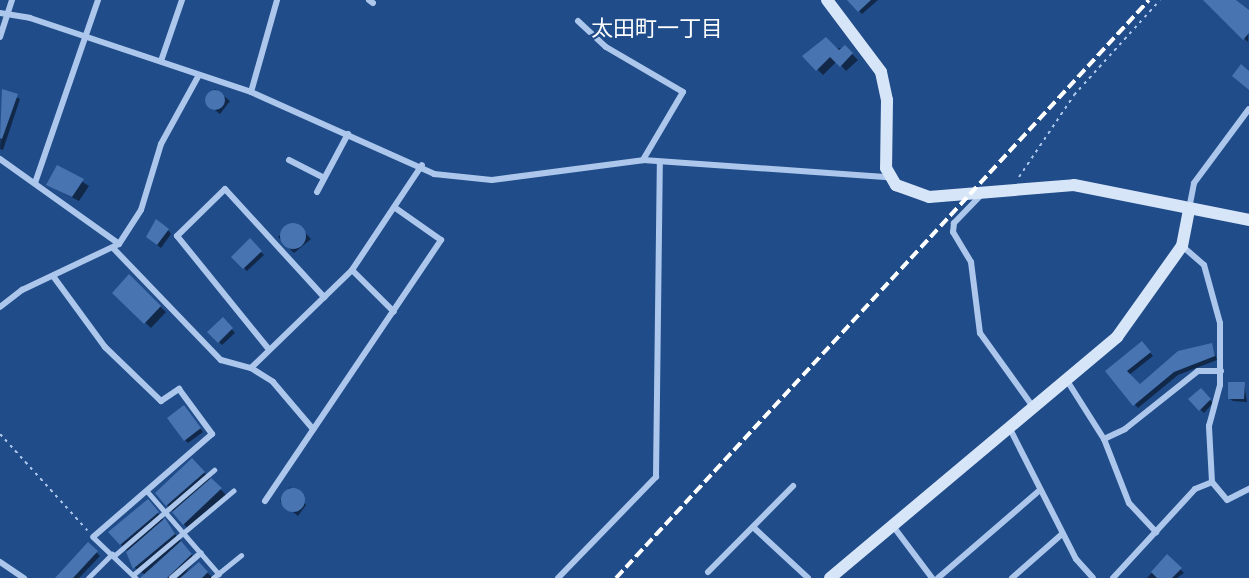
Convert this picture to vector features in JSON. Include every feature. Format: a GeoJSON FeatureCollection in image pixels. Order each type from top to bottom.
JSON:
{"type":"FeatureCollection","features":[{"type":"Feature","properties":{"kind":"street"},"geometry":{"type":"LineString","coordinates":[[0,37],[12,0]]}},
{"type":"Feature","properties":{"kind":"street"},"geometry":{"type":"LineString","coordinates":[[35,183],[98,0]]}},
{"type":"Feature","properties":{"kind":"street"},"geometry":{"type":"LineString","coordinates":[[161,61],[182,0]]}},
{"type":"Feature","properties":{"kind":"street"},"geometry":{"type":"LineString","coordinates":[[250,92],[277,0]]}},
{"type":"Feature","properties":{"kind":"street"},"geometry":{"type":"LineString","coordinates":[[827,0],[881,72],[887,100],[888,177]]}},
{"type":"Feature","properties":{"kind":"street"},"geometry":{"type":"LineString","coordinates":[[0,13],[86,37],[250,92],[422,165],[434,174],[492,180],[643,160],[660,163],[888,177],[929,197],[984,193],[1014,188],[1074,185],[1249,220]]}},
{"type":"Feature","properties":{"kind":"street"},"geometry":{"type":"LineString","coordinates":[[578,21],[606,47],[683,92],[643,160]]}},
{"type":"Feature","properties":{"kind":"street"},"geometry":{"type":"LineString","coordinates":[[0,307],[53,276],[114,249],[119,244],[141,210],[161,144],[199,75]]}},
{"type":"Feature","properties":{"kind":"street"},"geometry":{"type":"LineString","coordinates":[[830,578],[1008,424],[1117,337],[1182,246],[1194,183],[1249,109]]}},
{"type":"Feature","properties":{"kind":"street"},"geometry":{"type":"LineString","coordinates":[[316,192],[348,134]]}},
{"type":"Feature","properties":{"kind":"street"},"geometry":{"type":"LineString","coordinates":[[0,159],[119,244]]}},
{"type":"Feature","properties":{"kind":"street"},"geometry":{"type":"LineString","coordinates":[[289,160],[324,178]]}},
{"type":"Feature","properties":{"kind":"street"},"geometry":{"type":"LineString","coordinates":[[558,578],[656,477],[660,163]]}},
{"type":"Feature","properties":{"kind":"street"},"geometry":{"type":"LineString","coordinates":[[251,368],[267,347],[352,270],[422,165]]}},
{"type":"Feature","properties":{"kind":"street"},"geometry":{"type":"LineString","coordinates":[[267,347],[177,236],[225,189],[324,297]]}},
{"type":"Feature","properties":{"kind":"street"},"geometry":{"type":"LineString","coordinates":[[984,193],[954,223],[953,232],[970,262],[980,333],[1031,405]]}},
{"type":"Feature","properties":{"kind":"street"},"geometry":{"type":"LineString","coordinates":[[265,501],[441,240],[394,207]]}},
{"type":"Feature","properties":{"kind":"street"},"geometry":{"type":"LineString","coordinates":[[1182,246],[1204,265],[1214,288],[1221,371],[1209,426],[1212,482],[1227,500],[1249,489]]}},
{"type":"Feature","properties":{"kind":"street"},"geometry":{"type":"LineString","coordinates":[[114,249],[220,360],[251,368],[273,382],[313,429]]}},
{"type":"Feature","properties":{"kind":"street"},"geometry":{"type":"LineString","coordinates":[[352,270],[394,312]]}},
{"type":"Feature","properties":{"kind":"street"},"geometry":{"type":"LineString","coordinates":[[53,276],[105,347],[161,401],[179,390],[212,434],[93,537]]}},
{"type":"Feature","properties":{"kind":"street"},"geometry":{"type":"LineString","coordinates":[[1104,439],[1125,429],[1198,371],[1221,371]]}},
{"type":"Feature","properties":{"kind":"street"},"geometry":{"type":"LineString","coordinates":[[1065,378],[1104,439],[1129,503],[1156,532]]}},
{"type":"Feature","properties":{"kind":"street"},"geometry":{"type":"LineString","coordinates":[[1008,424],[1062,534],[1093,578]]}},
{"type":"Feature","properties":{"kind":"street"},"geometry":{"type":"LineString","coordinates":[[1113,578],[1196,489],[1212,482]]}},
{"type":"Feature","properties":{"kind":"street"},"geometry":{"type":"LineString","coordinates":[[708,572],[793,486]]}},
{"type":"Feature","properties":{"kind":"street"},"geometry":{"type":"LineString","coordinates":[[938,578],[1041,490]]}},
{"type":"Feature","properties":{"kind":"street"},"geometry":{"type":"LineString","coordinates":[[891,523],[932,578]]}},
{"type":"Feature","properties":{"kind":"street"},"geometry":{"type":"LineString","coordinates":[[753,527],[808,578]]}},
{"type":"Feature","properties":{"kind":"street"},"geometry":{"type":"LineString","coordinates":[[1012,578],[1062,534]]}},
{"type":"Feature","properties":{"kind":"street"},"geometry":{"type":"LineString","coordinates":[[172,578],[201,553]]}},
{"type":"Feature","properties":{"kind":"street"},"geometry":{"type":"LineString","coordinates":[[0,562],[24,578]]}},
{"type":"Feature","properties":{"kind":"lane"},"geometry":{"type":"LineString","coordinates":[[88,578],[214,470]]}},
{"type":"Feature","properties":{"kind":"lane"},"geometry":{"type":"LineString","coordinates":[[147,491],[219,574]]}},
{"type":"Feature","properties":{"kind":"lane"},"geometry":{"type":"LineString","coordinates":[[93,537],[135,577],[183,532],[233,491]]}},
{"type":"Feature","properties":{"kind":"lane"},"geometry":{"type":"LineString","coordinates":[[213,578],[240,555]]}},
{"type":"Feature","properties":{"kind":"path"},"geometry":{"type":"LineString","coordinates":[[1014,188],[1055,119],[1160,0]]}},
{"type":"Feature","properties":{"kind":"path"},"geometry":{"type":"LineString","coordinates":[[0,434],[93,537]]}},
{"type":"Feature","properties":{"kind":"building"},"geometry":{"type":"Polygon","coordinates":[[[847,0],[871,0],[858,12],[847,0]]]}},
{"type":"Feature","properties":{"kind":"building"},"geometry":{"type":"Polygon","coordinates":[[[1203,0],[1236,0],[1249,10],[1249,33],[1243,40],[1203,0]]]}},
{"type":"Feature","properties":{"kind":"building"},"geometry":{"type":"Polygon","coordinates":[[[826,37],[839,50],[845,45],[853,53],[840,67],[830,57],[816,71],[802,56],[826,37]]]}},
{"type":"Feature","properties":{"kind":"building"},"geometry":{"type":"Polygon","coordinates":[[[1241,64],[1249,71],[1249,90],[1232,76],[1241,64]]]}},
{"type":"Feature","properties":{"kind":"building"},"geometry":{"type":"Polygon","coordinates":[[[2,89],[18,94],[2,139],[0,138],[2,89]]]}},
{"type":"Feature","properties":{"kind":"building"},"geometry":{"type":"Polygon","coordinates":[[[215,90],[222,93],[225,100],[222,107],[215,110],[208,107],[205,100],[208,93],[215,90]]]}},
{"type":"Feature","properties":{"kind":"building"},"geometry":{"type":"Polygon","coordinates":[[[57,165],[84,179],[72,197],[46,185],[57,165]]]}},
{"type":"Feature","properties":{"kind":"building"},"geometry":{"type":"Polygon","coordinates":[[[156,219],[169,229],[157,245],[146,237],[156,219]]]}},
{"type":"Feature","properties":{"kind":"building"},"geometry":{"type":"Polygon","coordinates":[[[293,223],[302,227],[306,236],[302,245],[293,249],[284,245],[280,236],[284,227],[293,223]]]}},
{"type":"Feature","properties":{"kind":"building"},"geometry":{"type":"Polygon","coordinates":[[[250,238],[262,251],[243,269],[231,257],[250,238]]]}},
{"type":"Feature","properties":{"kind":"building"},"geometry":{"type":"Polygon","coordinates":[[[129,274],[161,306],[144,324],[112,293],[129,274]]]}},
{"type":"Feature","properties":{"kind":"building"},"geometry":{"type":"Polygon","coordinates":[[[223,317],[233,328],[218,343],[207,332],[223,317]]]}},
{"type":"Feature","properties":{"kind":"building"},"geometry":{"type":"Polygon","coordinates":[[[1142,341],[1151,352],[1127,371],[1140,384],[1178,351],[1212,343],[1215,356],[1174,372],[1133,406],[1105,371],[1142,341]]]}},
{"type":"Feature","properties":{"kind":"building"},"geometry":{"type":"Polygon","coordinates":[[[1228,382],[1245,382],[1244,399],[1228,399],[1228,382]]]}},
{"type":"Feature","properties":{"kind":"building"},"geometry":{"type":"Polygon","coordinates":[[[1201,388],[1211,399],[1199,411],[1188,399],[1201,388]]]}},
{"type":"Feature","properties":{"kind":"building"},"geometry":{"type":"Polygon","coordinates":[[[184,405],[201,428],[184,441],[167,418],[184,405]]]}},
{"type":"Feature","properties":{"kind":"building"},"geometry":{"type":"Polygon","coordinates":[[[192,458],[205,472],[166,506],[155,493],[192,458]]]}},
{"type":"Feature","properties":{"kind":"building"},"geometry":{"type":"Polygon","coordinates":[[[211,478],[222,488],[183,525],[172,512],[211,478]]]}},
{"type":"Feature","properties":{"kind":"building"},"geometry":{"type":"Polygon","coordinates":[[[293,488],[298,489],[304,495],[304,505],[298,511],[293,512],[288,511],[282,505],[281,500],[282,495],[288,489],[293,488]]]}},
{"type":"Feature","properties":{"kind":"building"},"geometry":{"type":"Polygon","coordinates":[[[148,499],[159,512],[120,545],[108,532],[148,499]]]}},
{"type":"Feature","properties":{"kind":"building"},"geometry":{"type":"Polygon","coordinates":[[[165,518],[175,534],[133,569],[126,552],[165,518]]]}},
{"type":"Feature","properties":{"kind":"building"},"geometry":{"type":"Polygon","coordinates":[[[181,541],[192,554],[167,578],[140,578],[181,541]]]}},
{"type":"Feature","properties":{"kind":"building"},"geometry":{"type":"Polygon","coordinates":[[[88,542],[98,551],[73,578],[55,578],[88,542]]]}},
{"type":"Feature","properties":{"kind":"building"},"geometry":{"type":"Polygon","coordinates":[[[1167,554],[1182,568],[1172,578],[1157,578],[1151,572],[1167,554]]]}},
{"type":"Feature","properties":{"kind":"building"},"geometry":{"type":"Polygon","coordinates":[[[199,562],[208,572],[202,578],[180,578],[199,562]]]}},
{"type":"Feature","properties":{"kind":"railway"},"geometry":{"type":"LineString","coordinates":[[616,578],[1149,0]]}},
{"type":"Feature","properties":{"kind":"district","name":"太田町一丁目"},"geometry":{"type":"Point","coordinates":[657,30]}}]}
